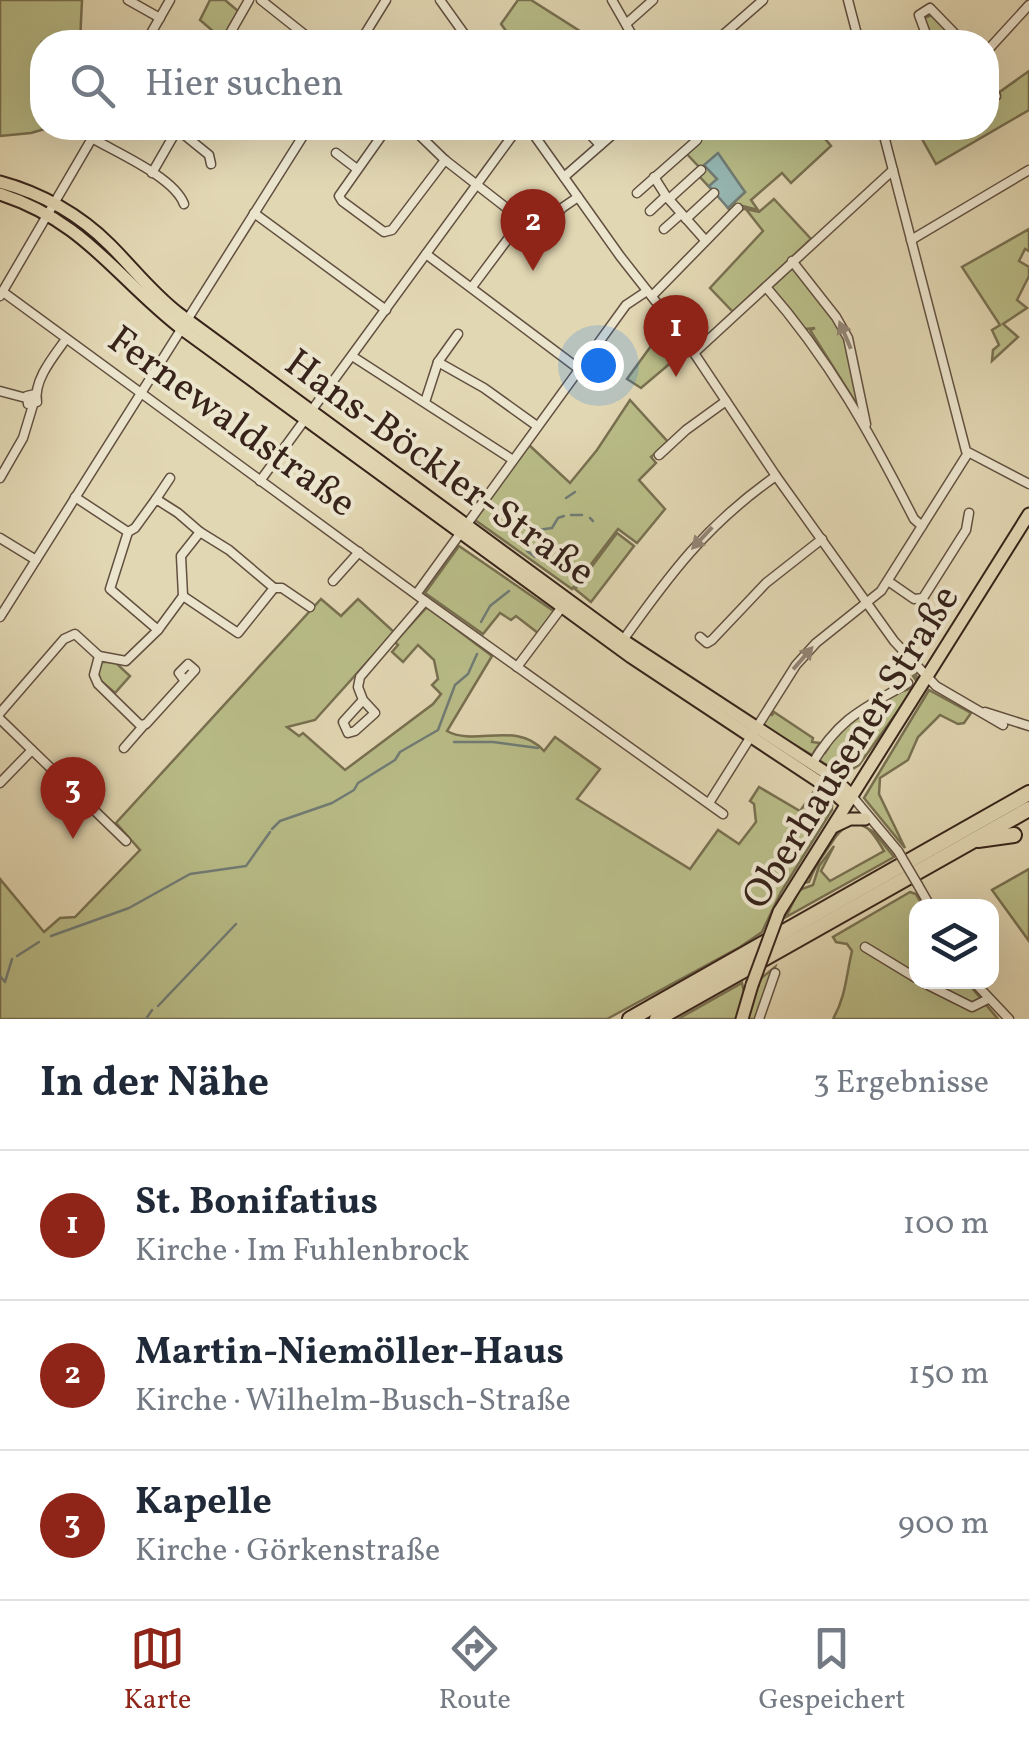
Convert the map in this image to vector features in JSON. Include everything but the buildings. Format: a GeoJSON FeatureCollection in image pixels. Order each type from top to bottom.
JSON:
{"type":"FeatureCollection","features":[{"type":"Feature","properties":{"kind":"highway"},"geometry":{"type":"LineString","coordinates":[[630,1019],[1029,794]]}},
{"type":"Feature","properties":{"kind":"highway"},"geometry":{"type":"LineString","coordinates":[[657,1019],[1029,809]]}},
{"type":"Feature","properties":{"kind":"highway"},"geometry":{"type":"LineString","coordinates":[[972,841],[1014,835]]}},
{"type":"Feature","properties":{"kind":"highway"},"geometry":{"type":"LineString","coordinates":[[882,876],[903,850]]}},
{"type":"Feature","properties":{"kind":"main road","name":"Hans-Böckler-Straße"},"geometry":{"type":"LineString","coordinates":[[0,182],[52,208],[139,294],[620,644]]}},
{"type":"Feature","properties":{"kind":"main road","name":"Hans-Böckler-Straße"},"geometry":{"type":"LineString","coordinates":[[0,194],[52,208]]}},
{"type":"Feature","properties":{"kind":"main road","name":"Oberhausener Straße"},"geometry":{"type":"LineString","coordinates":[[742,1019],[779,912],[1029,514]]}},
{"type":"Feature","properties":{"kind":"main road","name":"Hans-Böckler-Straße"},"geometry":{"type":"LineString","coordinates":[[462,528],[562,607],[849,800]]}},
{"type":"Feature","properties":{"kind":"main road","name":"Hans-Böckler-Straße"},"geometry":{"type":"LineString","coordinates":[[751,732],[834,778],[849,800]]}},
{"type":"Feature","properties":{"kind":"main road"},"geometry":{"type":"LineString","coordinates":[[834,778],[869,771]]}},
{"type":"Feature","properties":{"kind":"main road"},"geometry":{"type":"LineString","coordinates":[[830,829],[850,818],[865,819]]}},
{"type":"Feature","properties":{"kind":"street"},"geometry":{"type":"LineString","coordinates":[[128,0],[160,18]]}},
{"type":"Feature","properties":{"kind":"street"},"geometry":{"type":"LineString","coordinates":[[153,30],[170,0]]}},
{"type":"Feature","properties":{"kind":"street"},"geometry":{"type":"LineString","coordinates":[[232,30],[249,0]]}},
{"type":"Feature","properties":{"kind":"street"},"geometry":{"type":"LineString","coordinates":[[261,0],[299,30]]}},
{"type":"Feature","properties":{"kind":"street"},"geometry":{"type":"LineString","coordinates":[[367,30],[386,0]]}},
{"type":"Feature","properties":{"kind":"street"},"geometry":{"type":"LineString","coordinates":[[440,0],[461,30]]}},
{"type":"Feature","properties":{"kind":"street"},"geometry":{"type":"LineString","coordinates":[[612,0],[629,30]]}},
{"type":"Feature","properties":{"kind":"street"},"geometry":{"type":"LineString","coordinates":[[626,24],[652,0]]}},
{"type":"Feature","properties":{"kind":"street"},"geometry":{"type":"LineString","coordinates":[[729,30],[763,0]]}},
{"type":"Feature","properties":{"kind":"street"},"geometry":{"type":"LineString","coordinates":[[848,0],[857,30]]}},
{"type":"Feature","properties":{"kind":"street"},"geometry":{"type":"LineString","coordinates":[[999,40],[1012,28],[1028,2]]}},
{"type":"Feature","properties":{"kind":"street"},"geometry":{"type":"LineString","coordinates":[[925,30],[919,15],[930,8],[951,30]]}},
{"type":"Feature","properties":{"kind":"street"},"geometry":{"type":"LineString","coordinates":[[2,294],[91,140]]}},
{"type":"Feature","properties":{"kind":"street"},"geometry":{"type":"LineString","coordinates":[[95,140],[152,173],[180,195],[184,204]]}},
{"type":"Feature","properties":{"kind":"street"},"geometry":{"type":"LineString","coordinates":[[152,173],[170,140]]}},
{"type":"Feature","properties":{"kind":"street"},"geometry":{"type":"LineString","coordinates":[[191,140],[209,155],[212,164]]}},
{"type":"Feature","properties":{"kind":"street"},"geometry":{"type":"LineString","coordinates":[[0,617],[300,140]]}},
{"type":"Feature","properties":{"kind":"street"},"geometry":{"type":"LineString","coordinates":[[379,140],[340,198],[386,233],[445,160]]}},
{"type":"Feature","properties":{"kind":"street"},"geometry":{"type":"LineString","coordinates":[[424,140],[522,220],[472,288]]}},
{"type":"Feature","properties":{"kind":"street"},"geometry":{"type":"LineString","coordinates":[[260,481],[509,140]]}},
{"type":"Feature","properties":{"kind":"street"},"geometry":{"type":"LineString","coordinates":[[538,140],[695,352],[776,476],[894,640],[947,693],[1004,725]]}},
{"type":"Feature","properties":{"kind":"street"},"geometry":{"type":"LineString","coordinates":[[595,140],[600,146]]}},
{"type":"Feature","properties":{"kind":"street"},"geometry":{"type":"LineString","coordinates":[[564,177],[607,140]]}},
{"type":"Feature","properties":{"kind":"street"},"geometry":{"type":"LineString","coordinates":[[637,192],[696,140]]}},
{"type":"Feature","properties":{"kind":"street"},"geometry":{"type":"LineString","coordinates":[[710,803],[751,732],[810,649],[867,604],[888,581],[968,453],[885,140]]}},
{"type":"Feature","properties":{"kind":"street"},"geometry":{"type":"LineString","coordinates":[[336,154],[357,169]]}},
{"type":"Feature","properties":{"kind":"street"},"geometry":{"type":"LineString","coordinates":[[650,211],[701,170]]}},
{"type":"Feature","properties":{"kind":"street"},"geometry":{"type":"LineString","coordinates":[[695,352],[893,170]]}},
{"type":"Feature","properties":{"kind":"street"},"geometry":{"type":"LineString","coordinates":[[910,240],[1029,170]]}},
{"type":"Feature","properties":{"kind":"street"},"geometry":{"type":"LineString","coordinates":[[654,177],[705,240]]}},
{"type":"Feature","properties":{"kind":"street"},"geometry":{"type":"LineString","coordinates":[[664,229],[714,193]]}},
{"type":"Feature","properties":{"kind":"street"},"geometry":{"type":"LineString","coordinates":[[544,232],[562,208],[578,198]]}},
{"type":"Feature","properties":{"kind":"street"},"geometry":{"type":"LineString","coordinates":[[417,593],[626,305],[649,294],[738,208]]}},
{"type":"Feature","properties":{"kind":"street"},"geometry":{"type":"LineString","coordinates":[[254,213],[386,310]]}},
{"type":"Feature","properties":{"kind":"street"},"geometry":{"type":"LineString","coordinates":[[426,254],[579,369]]}},
{"type":"Feature","properties":{"kind":"street"},"geometry":{"type":"LineString","coordinates":[[792,261],[836,316],[848,338],[866,424]]}},
{"type":"Feature","properties":{"kind":"street"},"geometry":{"type":"LineString","coordinates":[[766,287],[810,340],[866,424],[914,519],[922,526]]}},
{"type":"Feature","properties":{"kind":"street","name":"Fernewaldstraße"},"geometry":{"type":"LineString","coordinates":[[2,294],[723,814]]}},
{"type":"Feature","properties":{"kind":"street"},"geometry":{"type":"LineString","coordinates":[[425,402],[438,362],[458,334]]}},
{"type":"Feature","properties":{"kind":"street"},"geometry":{"type":"LineString","coordinates":[[0,478],[24,438],[31,399],[66,339]]}},
{"type":"Feature","properties":{"kind":"street"},"geometry":{"type":"LineString","coordinates":[[352,356],[513,460]]}},
{"type":"Feature","properties":{"kind":"street"},"geometry":{"type":"LineString","coordinates":[[438,362],[484,388],[537,426]]}},
{"type":"Feature","properties":{"kind":"street"},"geometry":{"type":"LineString","coordinates":[[0,391],[31,399]]}},
{"type":"Feature","properties":{"kind":"street"},"geometry":{"type":"LineString","coordinates":[[659,454],[726,402]]}},
{"type":"Feature","properties":{"kind":"street"},"geometry":{"type":"LineString","coordinates":[[968,453],[1029,484]]}},
{"type":"Feature","properties":{"kind":"street"},"geometry":{"type":"LineString","coordinates":[[620,644],[705,534],[734,505],[776,476]]}},
{"type":"Feature","properties":{"kind":"street"},"geometry":{"type":"LineString","coordinates":[[158,630],[110,589],[128,532],[135,528],[170,478]]}},
{"type":"Feature","properties":{"kind":"street"},"geometry":{"type":"LineString","coordinates":[[75,498],[128,532]]}},
{"type":"Feature","properties":{"kind":"street"},"geometry":{"type":"LineString","coordinates":[[156,499],[229,550],[274,588],[282,588],[310,607]]}},
{"type":"Feature","properties":{"kind":"street"},"geometry":{"type":"LineString","coordinates":[[888,581],[914,599],[923,598],[966,530],[969,513]]}},
{"type":"Feature","properties":{"kind":"street"},"geometry":{"type":"LineString","coordinates":[[126,841],[0,716],[64,639],[76,634],[98,656],[126,661],[158,630],[183,596],[181,556],[200,532]]}},
{"type":"Feature","properties":{"kind":"street"},"geometry":{"type":"LineString","coordinates":[[0,538],[36,560]]}},
{"type":"Feature","properties":{"kind":"street"},"geometry":{"type":"LineString","coordinates":[[700,638],[707,644],[712,640],[766,583],[822,539]]}},
{"type":"Feature","properties":{"kind":"street"},"geometry":{"type":"LineString","coordinates":[[333,582],[359,552]]}},
{"type":"Feature","properties":{"kind":"street"},"geometry":{"type":"LineString","coordinates":[[183,596],[238,633],[274,588]]}},
{"type":"Feature","properties":{"kind":"street"},"geometry":{"type":"LineString","coordinates":[[363,700],[343,722],[348,732],[356,731],[376,713],[363,700],[358,686],[360,678],[425,602]]}},
{"type":"Feature","properties":{"kind":"street","name":"Hans-Böckler-Straße"},"geometry":{"type":"LineString","coordinates":[[517,666],[562,607]]}},
{"type":"Feature","properties":{"kind":"street"},"geometry":{"type":"LineString","coordinates":[[98,656],[94,675],[98,684],[137,723],[144,725]]}},
{"type":"Feature","properties":{"kind":"street"},"geometry":{"type":"LineString","coordinates":[[124,748],[186,681]]}},
{"type":"Feature","properties":{"kind":"street","name":"Oberhausener Straße"},"geometry":{"type":"LineString","coordinates":[[812,764],[824,743],[846,719],[908,683]]}},
{"type":"Feature","properties":{"kind":"street"},"geometry":{"type":"LineString","coordinates":[[981,710],[1029,726]]}},
{"type":"Feature","properties":{"kind":"street"},"geometry":{"type":"LineString","coordinates":[[0,783],[32,750]]}},
{"type":"Feature","properties":{"kind":"street"},"geometry":{"type":"LineString","coordinates":[[849,800],[883,832]]}},
{"type":"Feature","properties":{"kind":"street"},"geometry":{"type":"LineString","coordinates":[[849,800],[903,850],[926,899]]}},
{"type":"Feature","properties":{"kind":"street"},"geometry":{"type":"LineString","coordinates":[[864,948],[909,974]]}},
{"type":"Feature","properties":{"kind":"street","name":"Oberhausener Straße"},"geometry":{"type":"LineString","coordinates":[[759,1019],[775,974]]}},
{"type":"Feature","properties":{"kind":"street"},"geometry":{"type":"LineString","coordinates":[[937,989],[972,1007],[988,1000]]}},
{"type":"Feature","properties":{"kind":"street"},"geometry":{"type":"LineString","coordinates":[[979,989],[1008,1019]]}},
{"type":"Feature","properties":{"kind":"green space"},"geometry":{"type":"Polygon","coordinates":[[[0,0],[82,0],[81,30],[30,30],[30,133],[0,136],[0,0]]]}},
{"type":"Feature","properties":{"kind":"green space"},"geometry":{"type":"Polygon","coordinates":[[[210,0],[225,0],[238,11],[227,30],[212,30],[200,20],[210,0]]]}},
{"type":"Feature","properties":{"kind":"green space"},"geometry":{"type":"Polygon","coordinates":[[[518,0],[531,0],[578,30],[505,30],[501,24],[518,0]]]}},
{"type":"Feature","properties":{"kind":"green space"},"geometry":{"type":"Polygon","coordinates":[[[932,15],[946,30],[928,30],[924,18],[932,15]]]}},
{"type":"Feature","properties":{"kind":"green space"},"geometry":{"type":"Polygon","coordinates":[[[1029,71],[1029,110],[999,127],[999,92],[1029,71]]]}},
{"type":"Feature","properties":{"kind":"green space"},"geometry":{"type":"Polygon","coordinates":[[[694,140],[826,140],[831,146],[791,183],[782,173],[751,200],[758,210],[743,206],[732,212],[728,208],[745,192],[717,154],[705,165],[717,179],[713,191],[685,152],[694,140]]]}},
{"type":"Feature","properties":{"kind":"green space"},"geometry":{"type":"Polygon","coordinates":[[[923,140],[977,140],[936,164],[923,140]]]}},
{"type":"Feature","properties":{"kind":"green space"},"geometry":{"type":"Polygon","coordinates":[[[774,199],[811,239],[733,312],[710,288],[763,231],[746,209],[759,212],[774,199]]]}},
{"type":"Feature","properties":{"kind":"green space"},"geometry":{"type":"Polygon","coordinates":[[[1029,229],[1029,251],[1025,249],[1019,261],[1029,267],[1029,276],[1017,300],[1027,308],[1003,324],[1018,337],[992,361],[993,350],[999,345],[992,330],[1000,325],[962,267],[1029,229]]]}},
{"type":"Feature","properties":{"kind":"green space"},"geometry":{"type":"Polygon","coordinates":[[[792,267],[845,340],[861,411],[810,330],[815,328],[805,329],[770,287],[792,267]]]}},
{"type":"Feature","properties":{"kind":"green space"},"geometry":{"type":"Polygon","coordinates":[[[667,324],[683,345],[673,353],[673,361],[641,388],[627,379],[667,324]]]}},
{"type":"Feature","properties":{"kind":"green space"},"geometry":{"type":"Polygon","coordinates":[[[630,400],[668,442],[651,457],[656,463],[639,480],[665,509],[637,543],[618,529],[572,589],[475,520],[529,445],[570,483],[630,400]]]}},
{"type":"Feature","properties":{"kind":"green space"},"geometry":{"type":"Polygon","coordinates":[[[617,533],[634,546],[591,602],[575,589],[617,533]]]}},
{"type":"Feature","properties":{"kind":"green space"},"geometry":{"type":"Polygon","coordinates":[[[459,546],[555,612],[538,633],[516,616],[511,620],[500,613],[483,634],[425,593],[459,546]]]}},
{"type":"Feature","properties":{"kind":"green space"},"geometry":{"type":"Polygon","coordinates":[[[321,599],[341,616],[358,599],[394,632],[315,720],[287,727],[299,736],[303,733],[345,770],[441,694],[432,685],[438,679],[434,660],[418,645],[403,662],[392,652],[398,645],[395,642],[427,607],[492,656],[447,731],[470,737],[521,737],[544,751],[555,737],[600,769],[577,799],[690,869],[718,830],[739,844],[756,822],[754,804],[750,801],[759,787],[800,811],[817,787],[832,810],[781,892],[762,932],[607,1019],[0,1019],[0,879],[44,932],[60,918],[75,917],[140,850],[116,823],[321,599]]]}},
{"type":"Feature","properties":{"kind":"green space"},"geometry":{"type":"Polygon","coordinates":[[[101,662],[115,662],[130,676],[115,693],[100,680],[97,666],[101,662]]]}},
{"type":"Feature","properties":{"kind":"green space"},"geometry":{"type":"Polygon","coordinates":[[[916,674],[918,683],[859,765],[843,771],[817,759],[829,747],[826,744],[854,717],[913,688],[916,674]]]}},
{"type":"Feature","properties":{"kind":"green space"},"geometry":{"type":"Polygon","coordinates":[[[929,690],[971,713],[964,723],[958,724],[940,715],[918,737],[908,760],[880,778],[879,794],[905,848],[864,798],[929,690]]]}},
{"type":"Feature","properties":{"kind":"green space"},"geometry":{"type":"Polygon","coordinates":[[[774,712],[813,738],[812,742],[820,743],[812,755],[761,725],[774,712]]]}},
{"type":"Feature","properties":{"kind":"green space"},"geometry":{"type":"Polygon","coordinates":[[[849,821],[843,827],[858,823],[835,838],[841,829],[803,879],[824,845],[849,821]]]}},
{"type":"Feature","properties":{"kind":"green space"},"geometry":{"type":"Polygon","coordinates":[[[868,829],[894,857],[786,917],[799,890],[813,885],[819,866],[834,846],[821,871],[830,881],[884,851],[868,829]]]}},
{"type":"Feature","properties":{"kind":"green space"},"geometry":{"type":"Polygon","coordinates":[[[1029,869],[1029,941],[999,899],[992,890],[1029,869]]]}},
{"type":"Feature","properties":{"kind":"green space"},"geometry":{"type":"Polygon","coordinates":[[[910,892],[916,894],[919,899],[909,899],[909,989],[973,989],[998,1019],[833,1019],[852,951],[833,937],[910,892]]]}},
{"type":"Feature","properties":{"kind":"green space"},"geometry":{"type":"Polygon","coordinates":[[[775,967],[756,1019],[678,1019],[742,983],[744,992],[775,967]]]}},
{"type":"Feature","properties":{"kind":"water"},"geometry":{"type":"Polygon","coordinates":[[[718,153],[745,192],[728,208],[709,186],[717,179],[704,165],[718,153]]]}},
{"type":"Feature","properties":{"kind":"waterway"},"geometry":{"type":"LineString","coordinates":[[566,498],[575,492]]}},
{"type":"Feature","properties":{"kind":"waterway"},"geometry":{"type":"LineString","coordinates":[[571,515],[582,515]]}},
{"type":"Feature","properties":{"kind":"waterway"},"geometry":{"type":"LineString","coordinates":[[535,557],[527,551],[527,544],[538,530],[552,528],[564,516]]}},
{"type":"Feature","properties":{"kind":"waterway"},"geometry":{"type":"LineString","coordinates":[[590,518],[593,521]]}},
{"type":"Feature","properties":{"kind":"waterway"},"geometry":{"type":"LineString","coordinates":[[481,622],[490,606],[509,591]]}},
{"type":"Feature","properties":{"kind":"waterway"},"geometry":{"type":"LineString","coordinates":[[272,829],[280,821],[332,803],[354,790],[400,752],[438,730],[455,685],[468,674],[477,654]]}},
{"type":"Feature","properties":{"kind":"waterway"},"geometry":{"type":"LineString","coordinates":[[454,742],[538,748]]}},
{"type":"Feature","properties":{"kind":"waterway"},"geometry":{"type":"LineString","coordinates":[[51,936],[129,908],[190,874],[246,866],[270,832]]}},
{"type":"Feature","properties":{"kind":"waterway"},"geometry":{"type":"LineString","coordinates":[[158,1006],[236,924]]}},
{"type":"Feature","properties":{"kind":"waterway"},"geometry":{"type":"LineString","coordinates":[[17,956],[39,942]]}},
{"type":"Feature","properties":{"kind":"waterway"},"geometry":{"type":"LineString","coordinates":[[0,976],[5,982],[12,959]]}},
{"type":"Feature","properties":{"kind":"waterway"},"geometry":{"type":"LineString","coordinates":[[146,1019],[152,1010]]}},
{"type":"Feature","properties":{"kind":"place","name":"Martin-Niemöller-Haus"},"geometry":{"type":"Point","coordinates":[533,271]}},
{"type":"Feature","properties":{"kind":"place","name":"St. Bonifatius"},"geometry":{"type":"Point","coordinates":[676,377]}},
{"type":"Feature","properties":{"kind":"place","name":"Kapelle"},"geometry":{"type":"Point","coordinates":[73,839]}}]}
